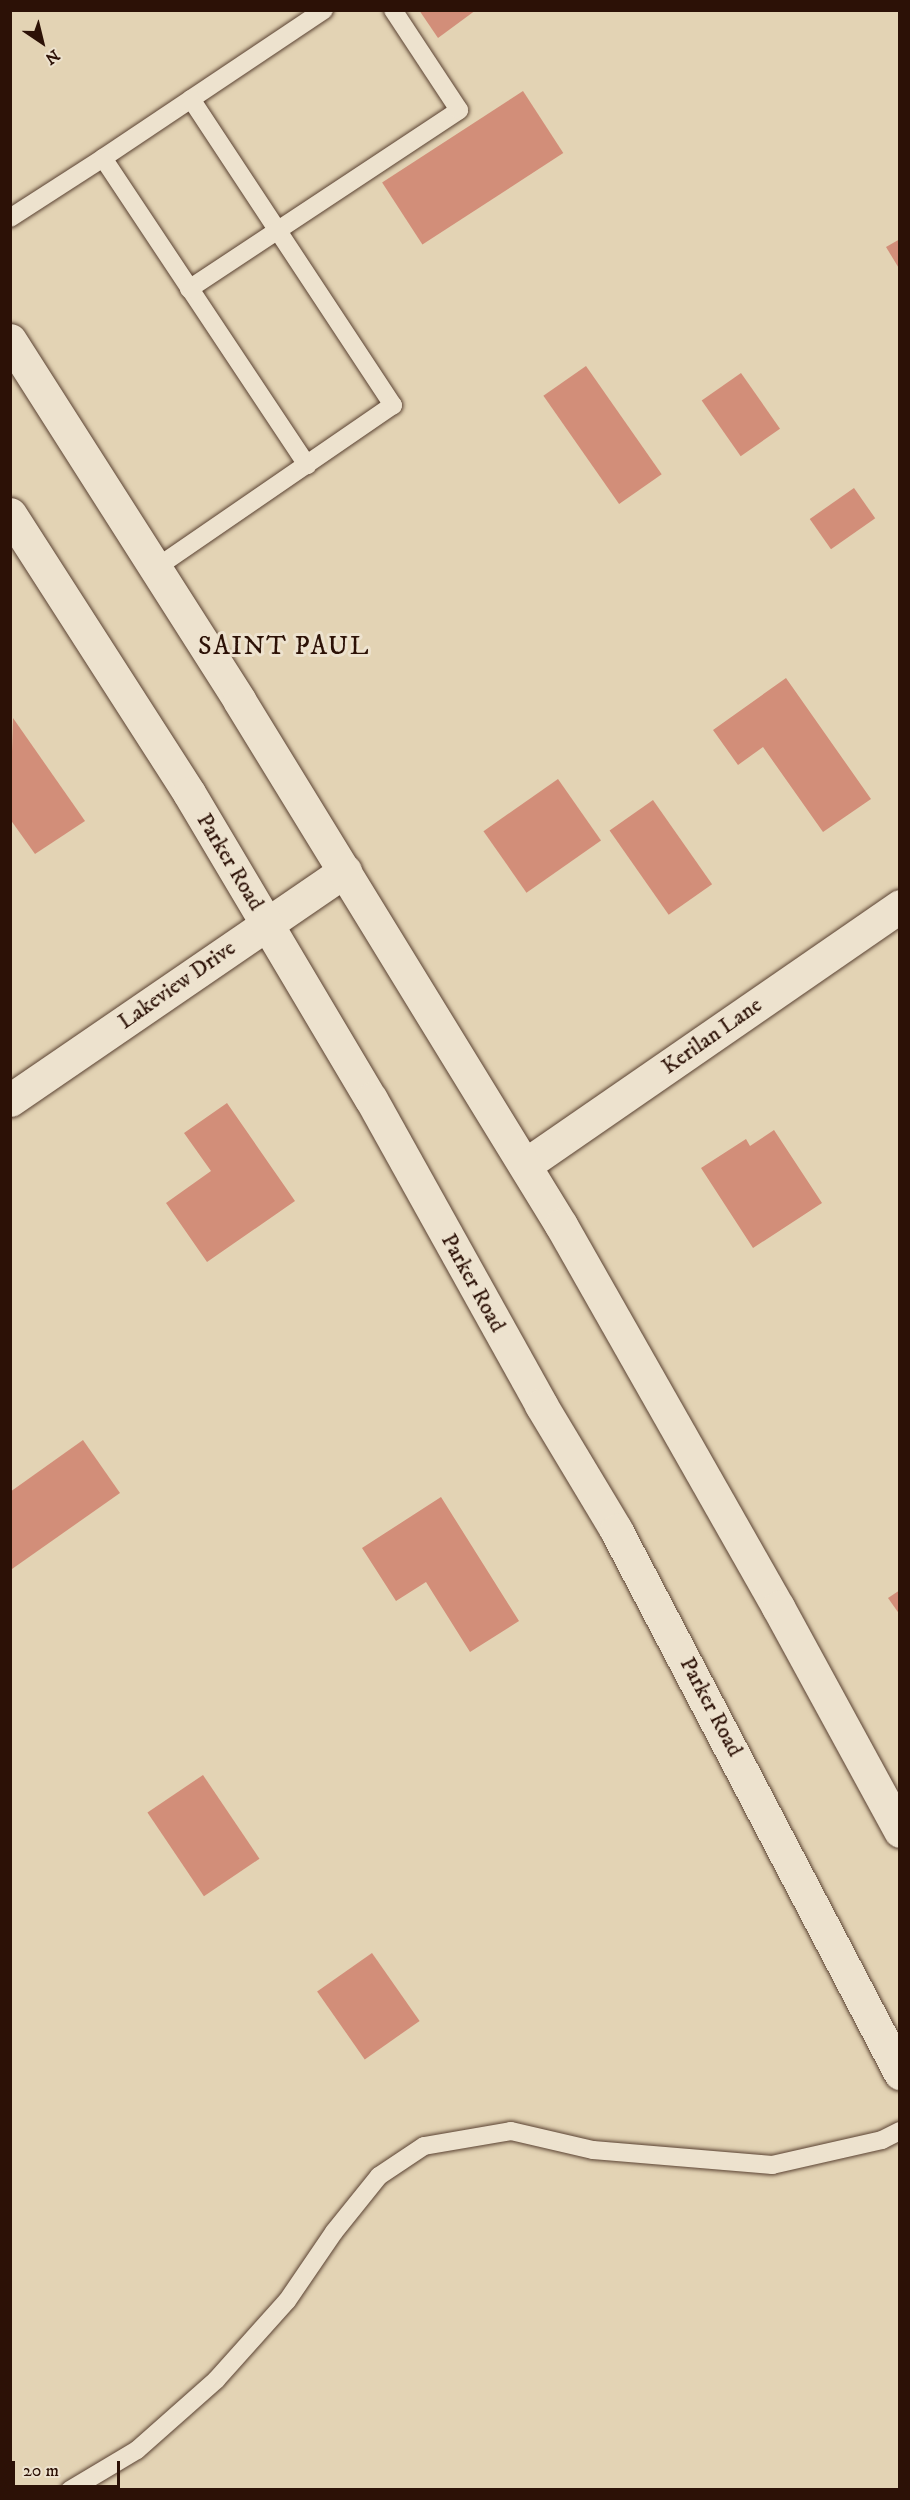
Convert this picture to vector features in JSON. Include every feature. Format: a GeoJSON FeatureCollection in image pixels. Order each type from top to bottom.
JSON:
{"type":"FeatureCollection","features":[{"type":"Feature","properties":{"kind":"main road"},"geometry":{"type":"LineString","coordinates":[[10,340],[156,568],[525,1165],[738,1534],[899,1829]]}},
{"type":"Feature","properties":{"kind":"main road","name":"Parker Road"},"geometry":{"type":"LineString","coordinates":[[10,514],[189,793],[343,1051],[616,1530],[900,2073]]}},
{"type":"Feature","properties":{"kind":"main road","name":"Lakeview Drive"},"geometry":{"type":"LineString","coordinates":[[10,1100],[345,871]]}},
{"type":"Feature","properties":{"kind":"main road","name":"Kerilan Lane"},"geometry":{"type":"LineString","coordinates":[[525,1165],[900,906]]}},
{"type":"Feature","properties":{"kind":"lane"},"geometry":{"type":"LineString","coordinates":[[10,218],[324,10]]}},
{"type":"Feature","properties":{"kind":"lane"},"geometry":{"type":"LineString","coordinates":[[189,289],[459,110],[393,10]]}},
{"type":"Feature","properties":{"kind":"lane"},"geometry":{"type":"LineString","coordinates":[[156,568],[393,405],[191,99]]}},
{"type":"Feature","properties":{"kind":"lane"},"geometry":{"type":"LineString","coordinates":[[103,158],[307,465]]}},
{"type":"Feature","properties":{"kind":"lane"},"geometry":{"type":"LineString","coordinates":[[70,2490],[136,2450],[216,2380],[287,2301],[334,2232],[379,2176],[424,2146],[510,2131],[592,2150],[772,2165],[882,2140],[900,2131]]}},
{"type":"Feature","properties":{"kind":"building"},"geometry":{"type":"Polygon","coordinates":[[[419,10],[476,10],[438,38],[419,10]]]}},
{"type":"Feature","properties":{"kind":"building"},"geometry":{"type":"Polygon","coordinates":[[[523,91],[563,153],[422,245],[382,182],[523,91]]]}},
{"type":"Feature","properties":{"kind":"building"},"geometry":{"type":"Polygon","coordinates":[[[900,239],[900,270],[886,247],[900,239]]]}},
{"type":"Feature","properties":{"kind":"building"},"geometry":{"type":"Polygon","coordinates":[[[586,366],[662,474],[619,504],[543,396],[586,366]]]}},
{"type":"Feature","properties":{"kind":"building"},"geometry":{"type":"Polygon","coordinates":[[[741,373],[780,429],[741,456],[702,401],[741,373]]]}},
{"type":"Feature","properties":{"kind":"building"},"geometry":{"type":"Polygon","coordinates":[[[854,488],[875,518],[831,549],[810,519],[854,488]]]}},
{"type":"Feature","properties":{"kind":"building"},"geometry":{"type":"Polygon","coordinates":[[[786,678],[871,799],[823,832],[763,747],[738,765],[713,730],[786,678]]]}},
{"type":"Feature","properties":{"kind":"building"},"geometry":{"type":"Polygon","coordinates":[[[13,718],[85,821],[35,854],[10,819],[13,718]]]}},
{"type":"Feature","properties":{"kind":"building"},"geometry":{"type":"Polygon","coordinates":[[[558,779],[601,840],[526,893],[483,831],[558,779]]]}},
{"type":"Feature","properties":{"kind":"building"},"geometry":{"type":"Polygon","coordinates":[[[653,800],[712,884],[669,915],[610,830],[653,800]]]}},
{"type":"Feature","properties":{"kind":"building"},"geometry":{"type":"Polygon","coordinates":[[[227,1103],[295,1201],[207,1262],[166,1203],[211,1171],[184,1133],[227,1103]]]}},
{"type":"Feature","properties":{"kind":"building"},"geometry":{"type":"Polygon","coordinates":[[[774,1130],[822,1203],[753,1248],[701,1168],[746,1139],[750,1146],[774,1130]]]}},
{"type":"Feature","properties":{"kind":"building"},"geometry":{"type":"Polygon","coordinates":[[[83,1440],[120,1493],[12,1569],[10,1492],[83,1440]]]}},
{"type":"Feature","properties":{"kind":"building"},"geometry":{"type":"Polygon","coordinates":[[[441,1497],[519,1621],[470,1652],[426,1582],[396,1601],[362,1548],[441,1497]]]}},
{"type":"Feature","properties":{"kind":"building"},"geometry":{"type":"Polygon","coordinates":[[[900,1590],[900,1615],[888,1598],[900,1590]]]}},
{"type":"Feature","properties":{"kind":"building"},"geometry":{"type":"Polygon","coordinates":[[[203,1775],[259,1859],[204,1896],[147,1812],[203,1775]]]}},
{"type":"Feature","properties":{"kind":"building"},"geometry":{"type":"Polygon","coordinates":[[[372,1953],[420,2021],[365,2059],[317,1991],[372,1953]]]}},
{"type":"Feature","properties":{"kind":"district","name":"SAINT PAUL"},"geometry":{"type":"Point","coordinates":[284,647]}}]}
